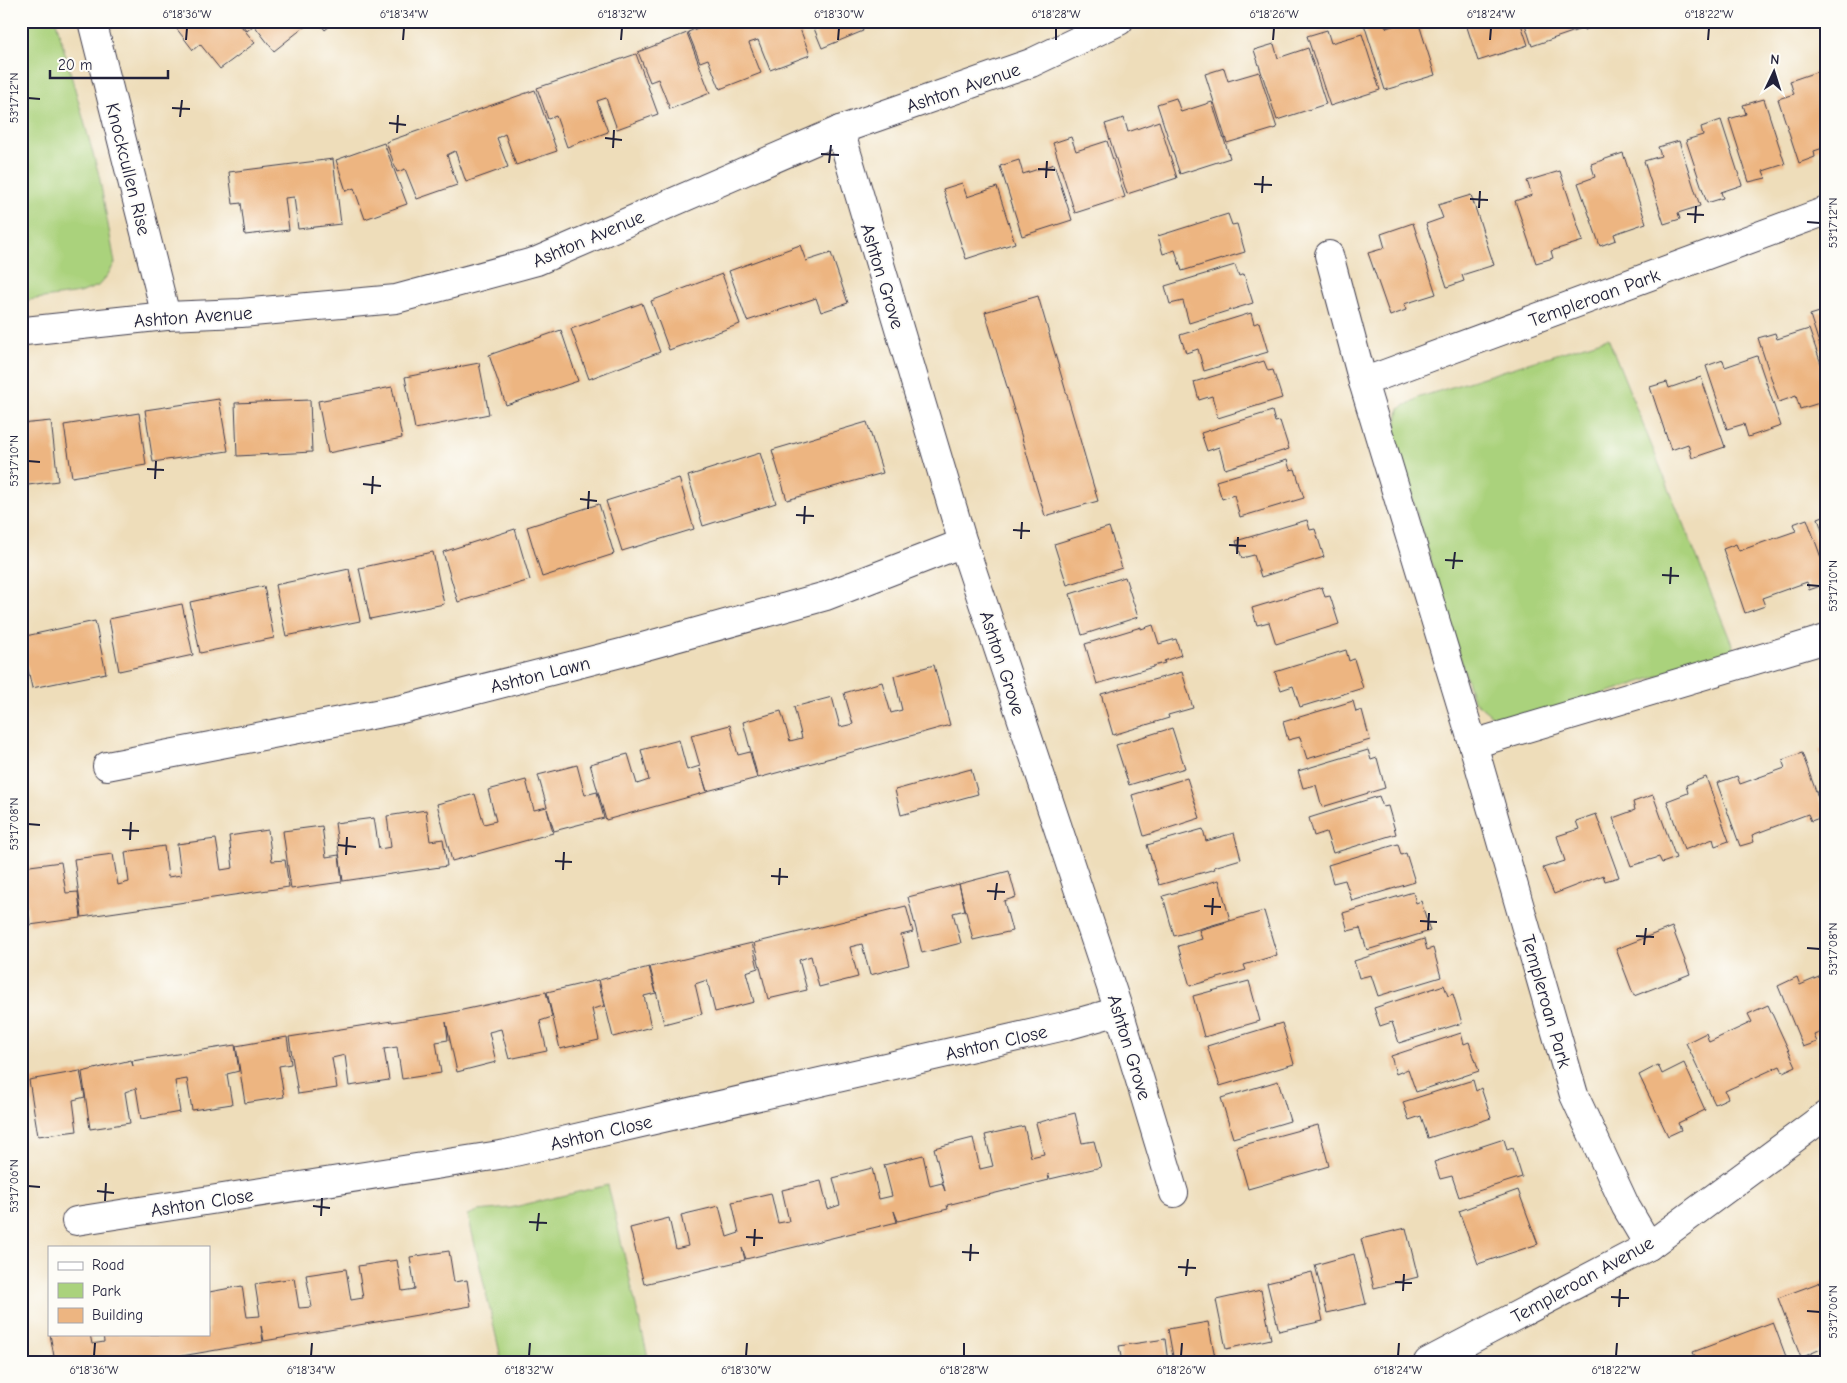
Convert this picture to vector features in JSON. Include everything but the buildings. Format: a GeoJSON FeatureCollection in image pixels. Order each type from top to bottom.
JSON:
{"type":"FeatureCollection","features":[{"type":"Feature","properties":{"kind":"street","name":"Knockcullen Rise"},"geometry":{"type":"LineString","coordinates":[[92,21],[166,316]]}},
{"type":"Feature","properties":{"kind":"street","name":"Ashton Avenue"},"geometry":{"type":"LineString","coordinates":[[25,331],[166,316],[242,313],[396,299],[537,261],[840,130],[1031,63],[1119,21]]}},
{"type":"Feature","properties":{"kind":"street","name":"Ashton Grove"},"geometry":{"type":"LineString","coordinates":[[840,130],[964,543],[1119,1011],[1174,1193]]}},
{"type":"Feature","properties":{"kind":"street","name":"Templeroan Park"},"geometry":{"type":"LineString","coordinates":[[1363,382],[1826,211]]}},
{"type":"Feature","properties":{"kind":"street","name":"Templeroan Park"},"geometry":{"type":"LineString","coordinates":[[1329,255],[1363,382],[1474,744],[1574,1096],[1626,1207],[1649,1246]]}},
{"type":"Feature","properties":{"kind":"street","name":"Ashton Lawn"},"geometry":{"type":"LineString","coordinates":[[106,766],[402,709],[612,656],[826,596],[964,543]]}},
{"type":"Feature","properties":{"kind":"street"},"geometry":{"type":"LineString","coordinates":[[1474,744],[1826,639]]}},
{"type":"Feature","properties":{"kind":"street","name":"Ashton Close"},"geometry":{"type":"LineString","coordinates":[[76,1221],[506,1154],[1069,1025],[1119,1011]]}},
{"type":"Feature","properties":{"kind":"street","name":"Templeroan Avenue"},"geometry":{"type":"LineString","coordinates":[[1428,1362],[1649,1246],[1826,1115]]}},
{"type":"Feature","properties":{"kind":"green space"},"geometry":{"type":"Polygon","coordinates":[[[21,21],[56,21],[99,175],[115,263],[98,286],[80,293],[21,301],[21,21]]]}},
{"type":"Feature","properties":{"kind":"green space"},"geometry":{"type":"Polygon","coordinates":[[[1608,338],[1735,652],[1517,721],[1493,717],[1473,700],[1394,438],[1399,409],[1420,397],[1608,338]]]}},
{"type":"Feature","properties":{"kind":"green space"},"geometry":{"type":"Polygon","coordinates":[[[608,1185],[649,1362],[502,1362],[468,1215],[478,1211],[510,1208],[608,1185]]]}}]}
